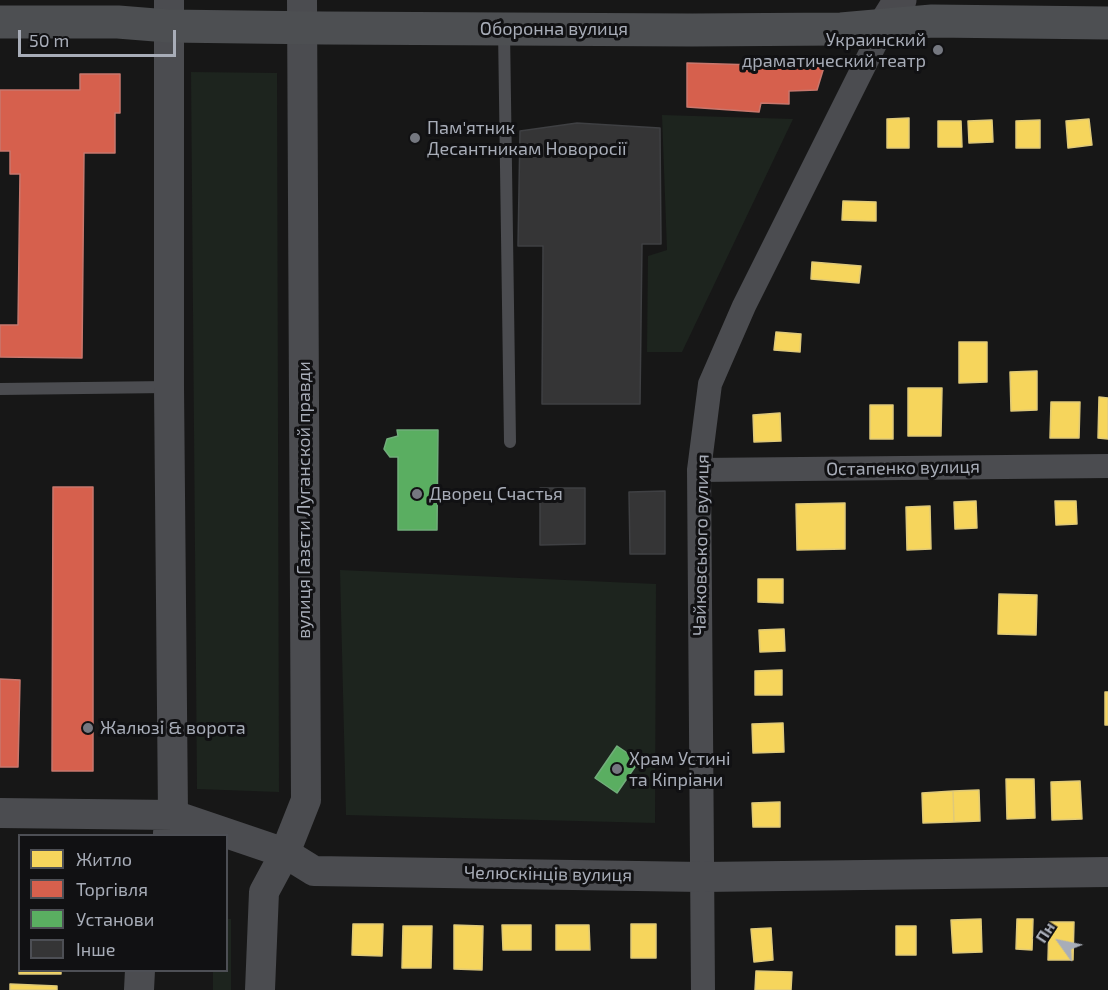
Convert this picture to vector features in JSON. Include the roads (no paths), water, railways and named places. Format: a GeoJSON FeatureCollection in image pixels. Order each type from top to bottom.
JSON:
{"type":"FeatureCollection","features":[{"type":"Feature","properties":{"kind":"main road","name":"Оборонна вулиця"},"geometry":{"type":"LineString","coordinates":[[0,22],[118,22],[169,13],[302,14],[504,28],[841,28],[892,12],[932,21],[1108,23]]}},
{"type":"Feature","properties":{"kind":"street","name":"Чайковського вулиця"},"geometry":{"type":"LineString","coordinates":[[704,990],[699,470],[710,384],[789,213],[892,12]]}},
{"type":"Feature","properties":{"kind":"street"},"geometry":{"type":"LineString","coordinates":[[169,13],[170,825]]}},
{"type":"Feature","properties":{"kind":"street","name":"вулиця Газєти Луганской правди"},"geometry":{"type":"LineString","coordinates":[[260,990],[264,892],[285,853],[306,800],[302,14]]}},
{"type":"Feature","properties":{"kind":"street","name":"Остапенко вулиця"},"geometry":{"type":"LineString","coordinates":[[699,470],[1108,466]]}},
{"type":"Feature","properties":{"kind":"street","name":"Челюскінців вулиця"},"geometry":{"type":"LineString","coordinates":[[0,813],[170,825],[207,834]]}},
{"type":"Feature","properties":{"kind":"street","name":"Челюскінців вулиця"},"geometry":{"type":"LineString","coordinates":[[228,839],[285,853],[314,871],[702,877],[1108,872]]}},
{"type":"Feature","properties":{"kind":"street"},"geometry":{"type":"LineString","coordinates":[[139,990],[140,972]]}},
{"type":"Feature","properties":{"kind":"lane"},"geometry":{"type":"LineString","coordinates":[[504,28],[510,442]]}},
{"type":"Feature","properties":{"kind":"lane"},"geometry":{"type":"LineString","coordinates":[[0,389],[169,387]]}},
{"type":"Feature","properties":{"kind":"place","name":"Украинский драматический театр"},"geometry":{"type":"Point","coordinates":[938,50]}},
{"type":"Feature","properties":{"kind":"place","name":"Пам'ятник Десантникам Новоросії"},"geometry":{"type":"Point","coordinates":[415,138]}},
{"type":"Feature","properties":{"kind":"place","name":"Дворец Счастья"},"geometry":{"type":"Point","coordinates":[417,494]}},
{"type":"Feature","properties":{"kind":"place","name":"Жалюзі & ворота"},"geometry":{"type":"Point","coordinates":[88,728]}},
{"type":"Feature","properties":{"kind":"place","name":"Храм Устині та Кіпріани"},"geometry":{"type":"Point","coordinates":[617,769]}}]}
